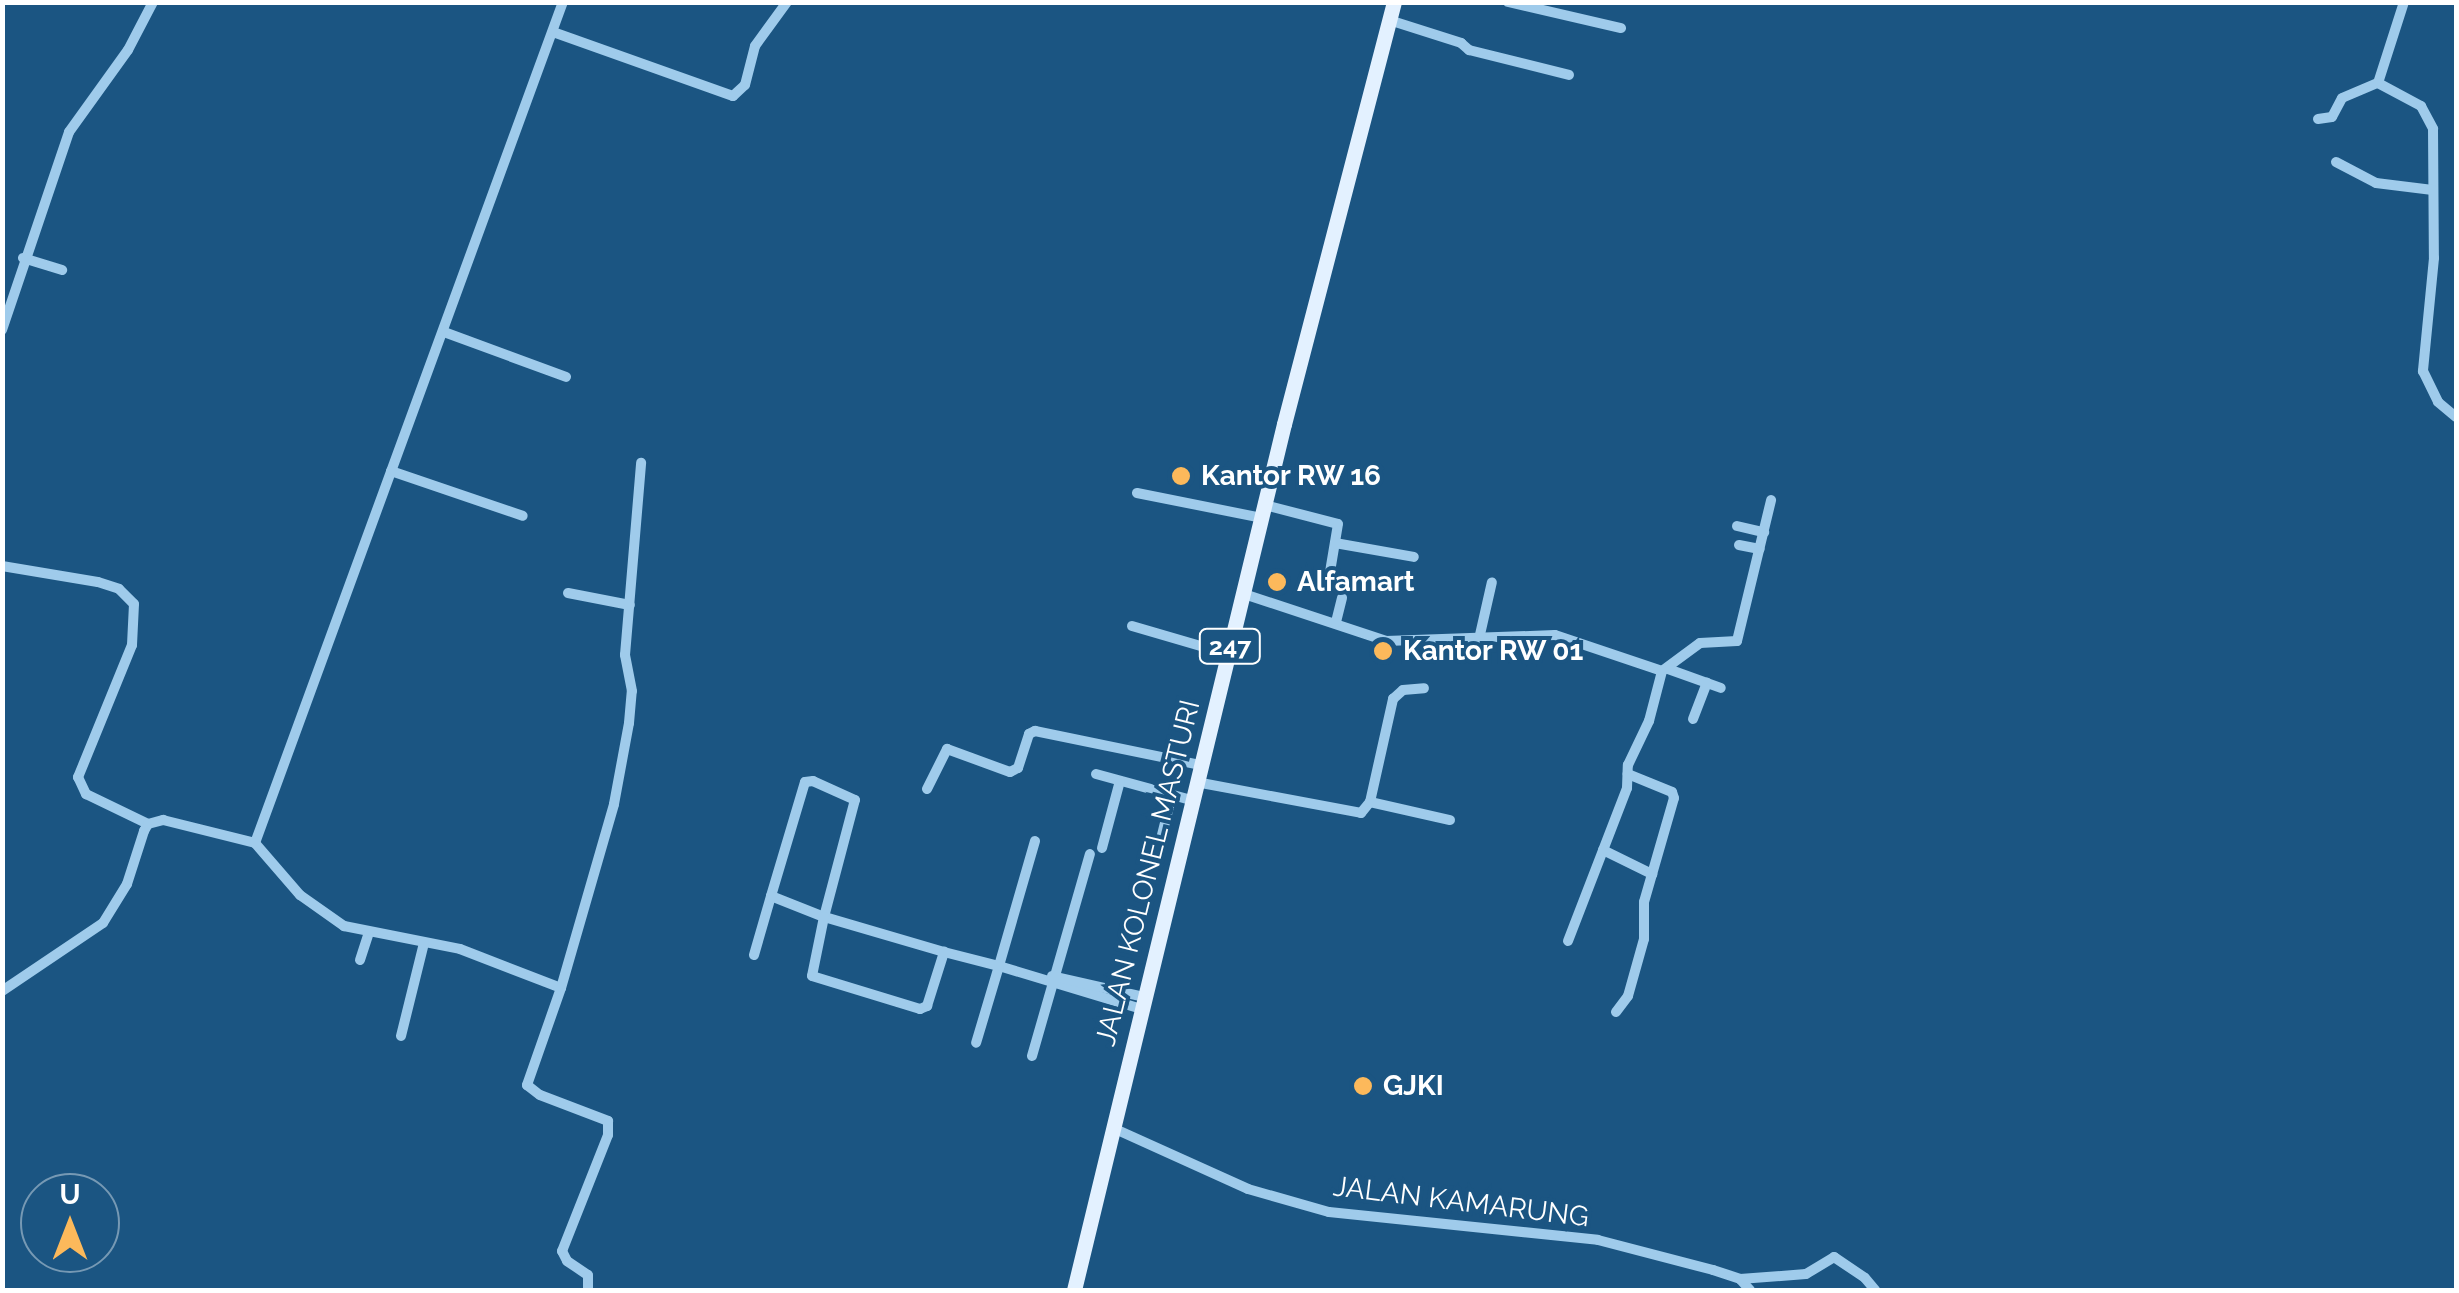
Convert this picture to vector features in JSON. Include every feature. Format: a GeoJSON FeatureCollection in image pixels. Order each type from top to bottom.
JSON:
{"type":"FeatureCollection","features":[{"type":"Feature","properties":{"kind":"main road","name":"JALAN KOLONEL MASTURI"},"geometry":{"type":"LineString","coordinates":[[1074,1290],[1200,764],[1394,2]]}},
{"type":"Feature","properties":{"kind":"street"},"geometry":{"type":"LineString","coordinates":[[2,330],[69,132],[128,50],[153,2]]}},
{"type":"Feature","properties":{"kind":"street"},"geometry":{"type":"LineString","coordinates":[[255,843],[563,2]]}},
{"type":"Feature","properties":{"kind":"street"},"geometry":{"type":"LineString","coordinates":[[553,32],[733,96],[745,85],[756,46],[788,2]]}},
{"type":"Feature","properties":{"kind":"street"},"geometry":{"type":"LineString","coordinates":[[1508,2],[1621,28]]}},
{"type":"Feature","properties":{"kind":"street"},"geometry":{"type":"LineString","coordinates":[[2318,119],[2332,116],[2342,98],[2378,82],[2404,2]]}},
{"type":"Feature","properties":{"kind":"street"},"geometry":{"type":"LineString","coordinates":[[1389,20],[1461,43],[1469,50],[1568,76]]}},
{"type":"Feature","properties":{"kind":"street"},"geometry":{"type":"LineString","coordinates":[[2378,82],[2413,100],[2432,122],[2434,258],[2422,371],[2438,402],[2456,418]]}},
{"type":"Feature","properties":{"kind":"street"},"geometry":{"type":"LineString","coordinates":[[2336,162],[2376,183],[2434,190]]}},
{"type":"Feature","properties":{"kind":"street"},"geometry":{"type":"LineString","coordinates":[[24,258],[62,270]]}},
{"type":"Feature","properties":{"kind":"street"},"geometry":{"type":"LineString","coordinates":[[444,332],[566,377]]}},
{"type":"Feature","properties":{"kind":"street"},"geometry":{"type":"LineString","coordinates":[[588,1290],[588,1274],[567,1261],[562,1251],[608,1135],[608,1121],[588,1109],[540,1095],[527,1085],[561,988],[614,804],[630,709],[625,654],[641,463]]}},
{"type":"Feature","properties":{"kind":"street"},"geometry":{"type":"LineString","coordinates":[[391,471],[522,516]]}},
{"type":"Feature","properties":{"kind":"street"},"geometry":{"type":"LineString","coordinates":[[1137,494],[1338,524],[1330,572]]}},
{"type":"Feature","properties":{"kind":"street"},"geometry":{"type":"LineString","coordinates":[[1568,941],[1665,670],[1700,643],[1737,641],[1771,500]]}},
{"type":"Feature","properties":{"kind":"street"},"geometry":{"type":"LineString","coordinates":[[1737,526],[1764,532]]}},
{"type":"Feature","properties":{"kind":"street"},"geometry":{"type":"LineString","coordinates":[[1335,543],[1414,556]]}},
{"type":"Feature","properties":{"kind":"street"},"geometry":{"type":"LineString","coordinates":[[1739,544],[1760,550]]}},
{"type":"Feature","properties":{"kind":"street"},"geometry":{"type":"LineString","coordinates":[[2,566],[98,582],[119,589],[134,604],[132,645],[78,777],[86,794],[148,824],[170,821],[255,843],[315,908],[344,926],[475,954],[561,988]]}},
{"type":"Feature","properties":{"kind":"street"},"geometry":{"type":"LineString","coordinates":[[1478,640],[1492,582]]}},
{"type":"Feature","properties":{"kind":"street"},"geometry":{"type":"LineString","coordinates":[[568,593],[630,606]]}},
{"type":"Feature","properties":{"kind":"street"},"geometry":{"type":"LineString","coordinates":[[1244,594],[1391,642],[1562,636],[1721,688]]}},
{"type":"Feature","properties":{"kind":"street"},"geometry":{"type":"LineString","coordinates":[[1336,622],[1342,598]]}},
{"type":"Feature","properties":{"kind":"street"},"geometry":{"type":"LineString","coordinates":[[1132,626],[1228,654]]}},
{"type":"Feature","properties":{"kind":"street"},"geometry":{"type":"LineString","coordinates":[[1693,720],[1708,683]]}},
{"type":"Feature","properties":{"kind":"street"},"geometry":{"type":"LineString","coordinates":[[1196,782],[1362,813],[1370,802],[1393,699],[1403,690],[1424,688]]}},
{"type":"Feature","properties":{"kind":"street"},"geometry":{"type":"LineString","coordinates":[[927,789],[948,749],[1010,772],[1018,768],[1029,734],[1035,731],[1200,764]]}},
{"type":"Feature","properties":{"kind":"street"},"geometry":{"type":"LineString","coordinates":[[1096,774],[1190,805]]}},
{"type":"Feature","properties":{"kind":"street"},"geometry":{"type":"LineString","coordinates":[[1616,1012],[1630,990],[1644,939],[1644,902],[1674,795],[1628,774]]}},
{"type":"Feature","properties":{"kind":"street"},"geometry":{"type":"LineString","coordinates":[[754,955],[803,784],[814,781],[855,802],[811,966],[815,979],[924,1009],[944,952]]}},
{"type":"Feature","properties":{"kind":"street"},"geometry":{"type":"LineString","coordinates":[[1102,848],[1120,781]]}},
{"type":"Feature","properties":{"kind":"street"},"geometry":{"type":"LineString","coordinates":[[1155,862],[1171,800]]}},
{"type":"Feature","properties":{"kind":"street"},"geometry":{"type":"LineString","coordinates":[[1370,802],[1450,820]]}},
{"type":"Feature","properties":{"kind":"street"},"geometry":{"type":"LineString","coordinates":[[2,991],[103,923],[127,884],[148,824]]}},
{"type":"Feature","properties":{"kind":"street"},"geometry":{"type":"LineString","coordinates":[[976,1044],[1035,841]]}},
{"type":"Feature","properties":{"kind":"street"},"geometry":{"type":"LineString","coordinates":[[1603,850],[1652,874]]}},
{"type":"Feature","properties":{"kind":"street"},"geometry":{"type":"LineString","coordinates":[[1032,1056],[1090,854]]}},
{"type":"Feature","properties":{"kind":"street"},"geometry":{"type":"LineString","coordinates":[[772,896],[944,952],[1142,1003]]}},
{"type":"Feature","properties":{"kind":"street"},"geometry":{"type":"LineString","coordinates":[[360,960],[368,932]]}},
{"type":"Feature","properties":{"kind":"street"},"geometry":{"type":"LineString","coordinates":[[401,1036],[424,943]]}},
{"type":"Feature","properties":{"kind":"street","name":"JALAN KAMARUNG"},"geometry":{"type":"LineString","coordinates":[[1113,1128],[1248,1189],[1330,1212],[1598,1240],[1668,1256],[1740,1279]]}},
{"type":"Feature","properties":{"kind":"street"},"geometry":{"type":"LineString","coordinates":[[1740,1279],[1806,1274],[1834,1257],[1866,1278],[1875,1290]]}},
{"type":"Feature","properties":{"kind":"street"},"geometry":{"type":"LineString","coordinates":[[1740,1279],[1750,1290]]}},
{"type":"Feature","properties":{"kind":"place","name":"Kantor RW 16"},"geometry":{"type":"Point","coordinates":[1181,476]}},
{"type":"Feature","properties":{"kind":"place","name":"Alfamart"},"geometry":{"type":"Point","coordinates":[1277,582]}},
{"type":"Feature","properties":{"kind":"place","name":"Kantor RW 01"},"geometry":{"type":"Point","coordinates":[1383,651]}},
{"type":"Feature","properties":{"kind":"place","name":"GJKI"},"geometry":{"type":"Point","coordinates":[1363,1086]}}]}
